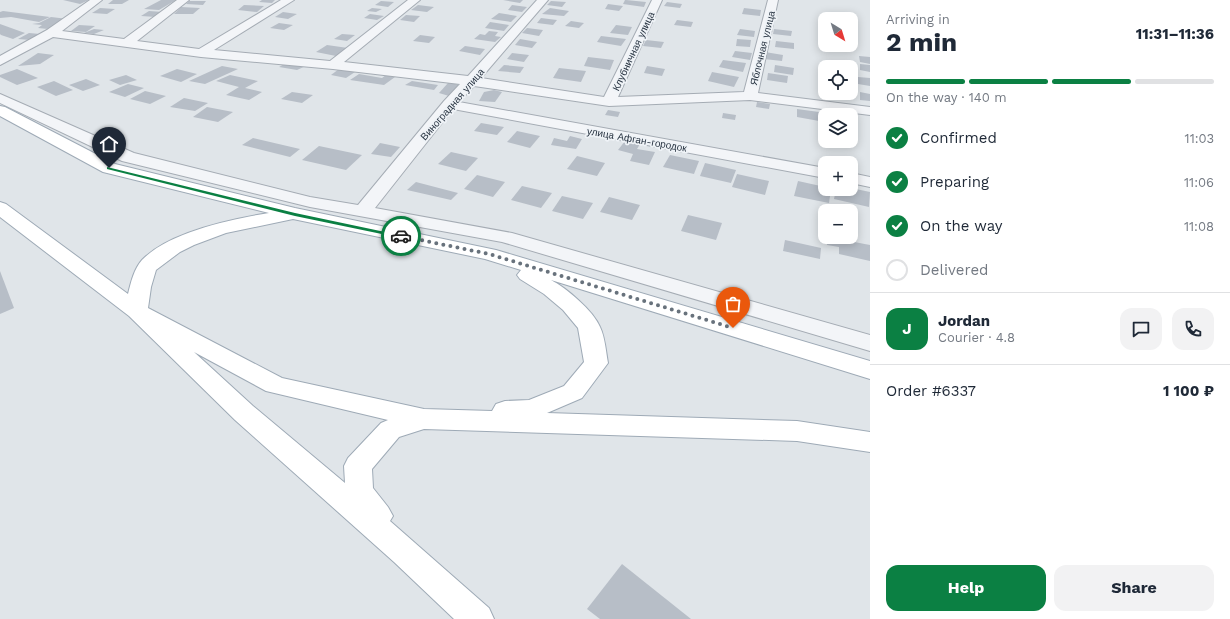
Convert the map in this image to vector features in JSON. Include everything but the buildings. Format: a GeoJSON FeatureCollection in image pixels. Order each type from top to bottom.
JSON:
{"type":"FeatureCollection","features":[{"type":"Feature","properties":{"kind":"main road"},"geometry":{"type":"LineString","coordinates":[[0,110],[109,168],[295,214],[489,254],[870,370]]}},
{"type":"Feature","properties":{"kind":"main road"},"geometry":{"type":"LineString","coordinates":[[0,208],[137,311],[244,413],[405,552],[476,619]]}},
{"type":"Feature","properties":{"kind":"main road"},"geometry":{"type":"LineString","coordinates":[[137,311],[142,279],[150,264],[170,249],[208,233],[239,224],[295,214]]}},
{"type":"Feature","properties":{"kind":"main road"},"geometry":{"type":"LineString","coordinates":[[405,552],[359,491],[358,466],[390,430],[424,419],[531,409],[573,392],[596,363],[588,326],[571,305],[552,289],[489,254]]}},
{"type":"Feature","properties":{"kind":"main road"},"geometry":{"type":"LineString","coordinates":[[137,311],[274,385],[424,419],[797,431],[870,442]]}},
{"type":"Feature","properties":{"kind":"street"},"geometry":{"type":"LineString","coordinates":[[0,61],[50,33],[97,0]]}},
{"type":"Feature","properties":{"kind":"street"},"geometry":{"type":"LineString","coordinates":[[126,43],[184,0]]}},
{"type":"Feature","properties":{"kind":"street"},"geometry":{"type":"LineString","coordinates":[[201,53],[289,0]]}},
{"type":"Feature","properties":{"kind":"street"},"geometry":{"type":"LineString","coordinates":[[333,65],[415,0]]}},
{"type":"Feature","properties":{"kind":"street","name":"Виноградная улица"},"geometry":{"type":"LineString","coordinates":[[364,210],[449,104],[543,0]]}},
{"type":"Feature","properties":{"kind":"street","name":"Клубничная улица"},"geometry":{"type":"LineString","coordinates":[[610,102],[657,0]]}},
{"type":"Feature","properties":{"kind":"street","name":"Яблочная улица"},"geometry":{"type":"LineString","coordinates":[[750,96],[773,0]]}},
{"type":"Feature","properties":{"kind":"street"},"geometry":{"type":"LineString","coordinates":[[50,33],[201,53],[333,65],[471,81],[610,102],[750,96],[870,112]]}},
{"type":"Feature","properties":{"kind":"street"},"geometry":{"type":"LineString","coordinates":[[0,98],[128,158],[310,202],[364,210],[505,237],[870,343]]}},
{"type":"Feature","properties":{"kind":"street","name":"улица Афган-городок"},"geometry":{"type":"LineString","coordinates":[[449,104],[818,172]]}},
{"type":"Feature","properties":{"kind":"street"},"geometry":{"type":"LineString","coordinates":[[858,179],[870,182]]}},
{"type":"Feature","properties":{"kind":"way so far"},"geometry":{"type":"LineString","coordinates":[[401,236],[489,254],[733,328]]}},
{"type":"Feature","properties":{"kind":"route"},"geometry":{"type":"LineString","coordinates":[[109,168],[295,214],[401,236]]}}]}
